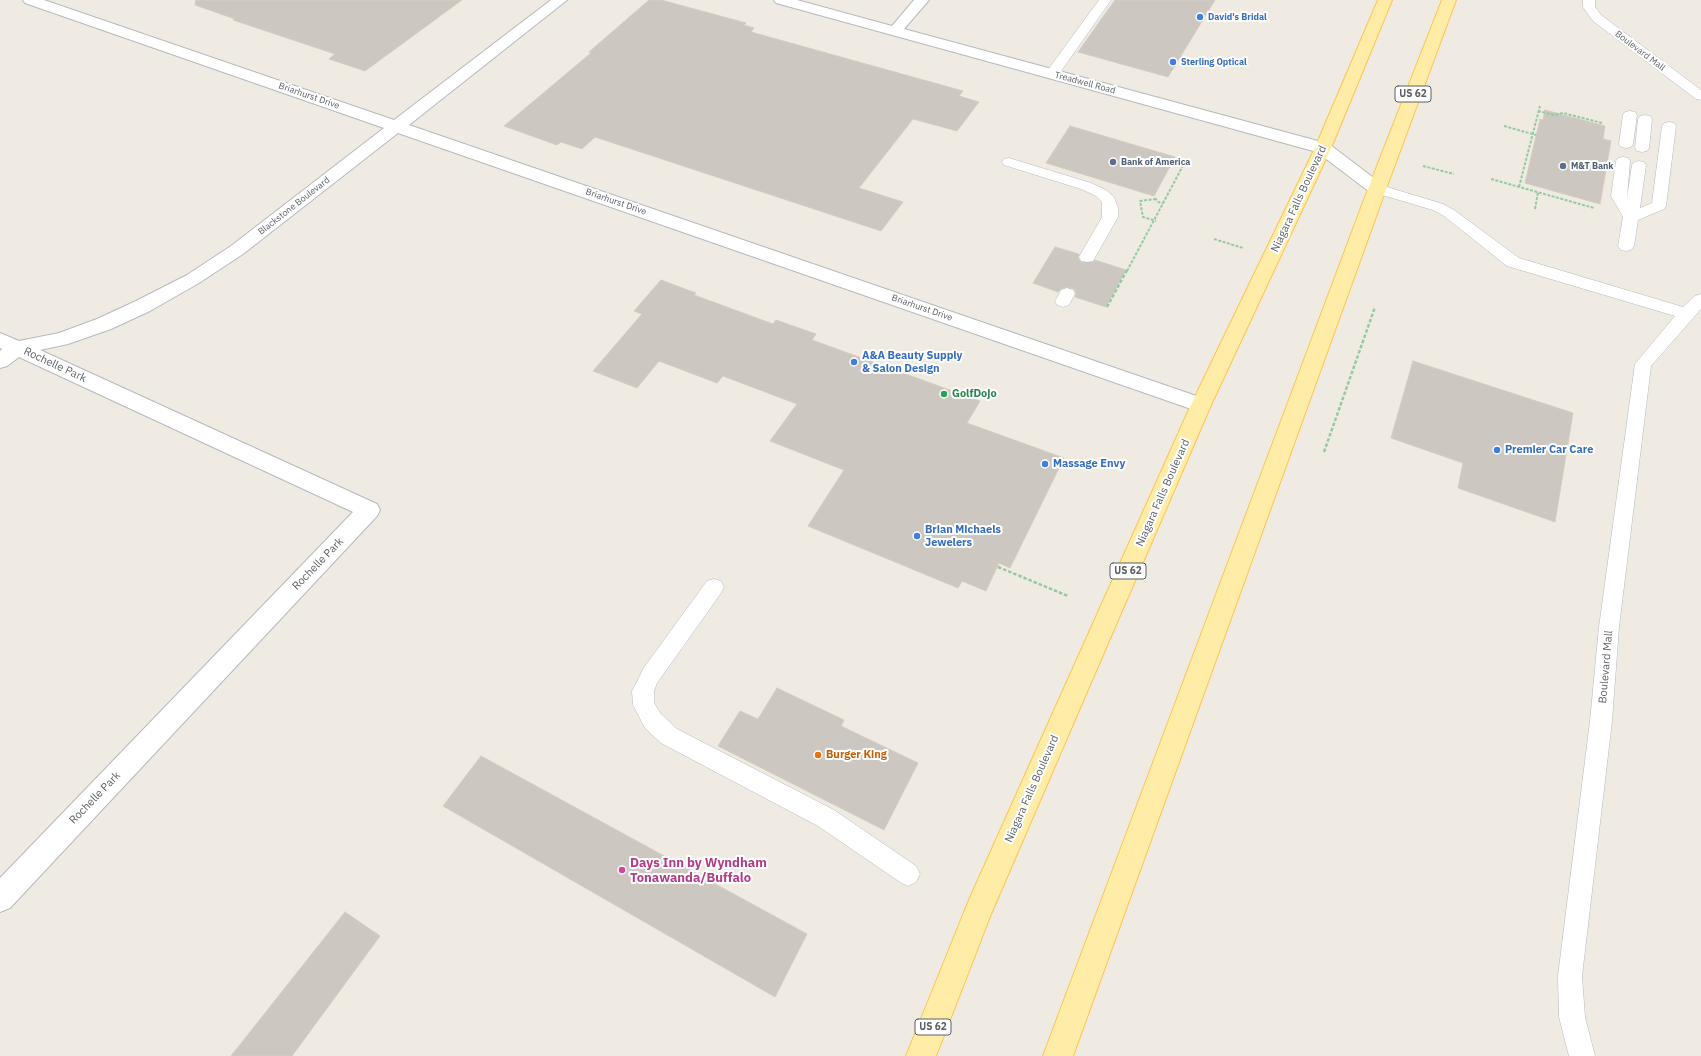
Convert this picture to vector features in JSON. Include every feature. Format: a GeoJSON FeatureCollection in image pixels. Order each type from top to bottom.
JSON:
{"type":"FeatureCollection","features":[{"type":"Feature","properties":{"kind":"main road","name":"Niagara Falls Boulevard"},"geometry":{"type":"LineString","coordinates":[[922,1056],[979,910],[1201,405],[1323,148],[1385,0]]}},
{"type":"Feature","properties":{"kind":"main road","name":"US 62"},"geometry":{"type":"LineString","coordinates":[[1058,1056],[1377,188],[1449,0]]}},
{"type":"Feature","properties":{"kind":"street","name":"Briarhurst Drive"},"geometry":{"type":"LineString","coordinates":[[30,0],[1201,405]]}},
{"type":"Feature","properties":{"kind":"street","name":"Blackstone Boulevard"},"geometry":{"type":"LineString","coordinates":[[6,349],[61,339],[104,324],[143,306],[193,279],[237,250],[560,0]]}},
{"type":"Feature","properties":{"kind":"street","name":"Treadwell Road"},"geometry":{"type":"LineString","coordinates":[[781,0],[1323,148],[1377,188]]}},
{"type":"Feature","properties":{"kind":"street"},"geometry":{"type":"LineString","coordinates":[[895,31],[922,0]]}},
{"type":"Feature","properties":{"kind":"street","name":"Rochelle Park"},"geometry":{"type":"LineString","coordinates":[[0,898],[369,510],[6,349]]}},
{"type":"Feature","properties":{"kind":"lane"},"geometry":{"type":"LineString","coordinates":[[1052,74],[1105,0]]}},
{"type":"Feature","properties":{"kind":"lane","name":"Boulevard Mall"},"geometry":{"type":"LineString","coordinates":[[1589,0],[1588,7],[1597,18],[1701,96]]}},
{"type":"Feature","properties":{"kind":"lane"},"geometry":{"type":"LineString","coordinates":[[1626,144],[1630,115]]}},
{"type":"Feature","properties":{"kind":"lane"},"geometry":{"type":"LineString","coordinates":[[1642,148],[1645,119]]}},
{"type":"Feature","properties":{"kind":"lane"},"geometry":{"type":"LineString","coordinates":[[1631,217],[1659,206],[1669,126]]}},
{"type":"Feature","properties":{"kind":"lane"},"geometry":{"type":"LineString","coordinates":[[1623,161],[1618,196],[1631,217]]}},
{"type":"Feature","properties":{"kind":"lane"},"geometry":{"type":"LineString","coordinates":[[1009,162],[1086,186],[1101,193],[1109,200],[1111,208],[1110,217],[1087,257]]}},
{"type":"Feature","properties":{"kind":"lane"},"geometry":{"type":"LineString","coordinates":[[1626,246],[1639,165]]}},
{"type":"Feature","properties":{"kind":"lane"},"geometry":{"type":"LineString","coordinates":[[1377,188],[1438,207],[1449,213],[1513,262],[1693,307]]}},
{"type":"Feature","properties":{"kind":"lane","name":"Boulevard Mall"},"geometry":{"type":"LineString","coordinates":[[1582,1056],[1572,1017],[1570,976],[1601,721],[1609,626],[1643,364],[1693,307]]}},
{"type":"Feature","properties":{"kind":"lane"},"geometry":{"type":"LineString","coordinates":[[714,587],[650,676],[643,691],[644,705],[653,721],[669,736],[826,818],[908,874]]}},
{"type":"Feature","properties":{"kind":"path"},"geometry":{"type":"LineString","coordinates":[[1519,187],[1540,106]]}},
{"type":"Feature","properties":{"kind":"path"},"geometry":{"type":"LineString","coordinates":[[1538,111],[1554,115],[1562,113],[1605,124]]}},
{"type":"Feature","properties":{"kind":"path"},"geometry":{"type":"LineString","coordinates":[[1504,126],[1536,134]]}},
{"type":"Feature","properties":{"kind":"path"},"geometry":{"type":"LineString","coordinates":[[1107,307],[1155,221],[1187,158]]}},
{"type":"Feature","properties":{"kind":"path"},"geometry":{"type":"LineString","coordinates":[[1424,166],[1454,174]]}},
{"type":"Feature","properties":{"kind":"path"},"geometry":{"type":"LineString","coordinates":[[1490,179],[1598,209]]}},
{"type":"Feature","properties":{"kind":"path"},"geometry":{"type":"LineString","coordinates":[[1535,209],[1538,192]]}},
{"type":"Feature","properties":{"kind":"path"},"geometry":{"type":"LineString","coordinates":[[1155,221],[1143,217],[1140,201],[1156,198],[1158,202],[1163,203]]}},
{"type":"Feature","properties":{"kind":"path"},"geometry":{"type":"LineString","coordinates":[[1214,239],[1243,248]]}},
{"type":"Feature","properties":{"kind":"path"},"geometry":{"type":"LineString","coordinates":[[1324,452],[1375,307]]}},
{"type":"Feature","properties":{"kind":"path"},"geometry":{"type":"LineString","coordinates":[[998,567],[1068,596]]}},
{"type":"Feature","properties":{"kind":"building"},"geometry":{"type":"Polygon","coordinates":[[[196,0],[462,0],[365,71],[329,59],[335,54],[233,20],[235,19],[195,5],[196,0]]]}},
{"type":"Feature","properties":{"kind":"building"},"geometry":{"type":"Polygon","coordinates":[[[649,0],[661,0],[746,23],[744,25],[754,28],[751,32],[963,91],[959,96],[979,102],[957,131],[913,119],[859,188],[903,202],[881,231],[595,137],[582,149],[561,142],[557,145],[504,126],[591,53],[589,52],[649,0]]]}},
{"type":"Feature","properties":{"kind":"building"},"geometry":{"type":"Polygon","coordinates":[[[1115,0],[1215,0],[1168,77],[1078,52],[1115,0]]]}},
{"type":"Feature","properties":{"kind":"building","name":"M&T Bank"},"geometry":{"type":"Polygon","coordinates":[[[1545,110],[1605,126],[1603,139],[1611,141],[1600,204],[1525,183],[1540,119],[1543,120],[1545,110]]]}},
{"type":"Feature","properties":{"kind":"building","name":"Bank of America"},"geometry":{"type":"Polygon","coordinates":[[[1070,126],[1175,157],[1154,196],[1046,163],[1070,126]]]}},
{"type":"Feature","properties":{"kind":"building"},"geometry":{"type":"Polygon","coordinates":[[[1055,247],[1079,254],[1078,258],[1081,262],[1093,262],[1095,260],[1126,270],[1106,307],[1075,297],[1076,293],[1074,289],[1067,287],[1058,292],[1033,283],[1055,247]]]}},
{"type":"Feature","properties":{"kind":"building"},"geometry":{"type":"Polygon","coordinates":[[[661,280],[696,293],[694,295],[773,324],[776,320],[816,334],[812,340],[980,401],[967,423],[1064,458],[1010,568],[999,563],[986,591],[962,581],[958,588],[808,526],[844,470],[770,441],[797,404],[723,376],[717,383],[659,361],[637,388],[593,371],[642,314],[634,311],[661,280]]]}},
{"type":"Feature","properties":{"kind":"building","name":"Premier Car Care"},"geometry":{"type":"Polygon","coordinates":[[[1413,361],[1573,413],[1555,522],[1458,488],[1463,463],[1391,438],[1413,361]]]}},
{"type":"Feature","properties":{"kind":"building","name":"Burger King"},"geometry":{"type":"Polygon","coordinates":[[[777,688],[844,720],[841,726],[918,763],[884,830],[718,746],[740,711],[758,719],[777,688]]]}},
{"type":"Feature","properties":{"kind":"building","name":"Days Inn by Wyndham Tonawanda/Buffalo"},"geometry":{"type":"Polygon","coordinates":[[[481,756],[807,934],[775,997],[443,806],[481,756]]]}},
{"type":"Feature","properties":{"kind":"building"},"geometry":{"type":"Polygon","coordinates":[[[345,912],[380,936],[292,1056],[231,1056],[345,912]]]}},
{"type":"Feature","properties":{"kind":"place","name":"David's Bridal"},"geometry":{"type":"Point","coordinates":[1200,17]}},
{"type":"Feature","properties":{"kind":"place","name":"Sterling Optical"},"geometry":{"type":"Point","coordinates":[1173,62]}},
{"type":"Feature","properties":{"kind":"place","name":"Bank of America"},"geometry":{"type":"Point","coordinates":[1113,162]}},
{"type":"Feature","properties":{"kind":"place","name":"M&T Bank"},"geometry":{"type":"Point","coordinates":[1563,166]}},
{"type":"Feature","properties":{"kind":"place","name":"A&A Beauty Supply & Salon Design"},"geometry":{"type":"Point","coordinates":[854,362]}},
{"type":"Feature","properties":{"kind":"place","name":"GolfDojo"},"geometry":{"type":"Point","coordinates":[944,394]}},
{"type":"Feature","properties":{"kind":"place","name":"Premier Car Care"},"geometry":{"type":"Point","coordinates":[1497,450]}},
{"type":"Feature","properties":{"kind":"place","name":"Massage Envy"},"geometry":{"type":"Point","coordinates":[1045,464]}},
{"type":"Feature","properties":{"kind":"place","name":"Brian Michaels Jewelers"},"geometry":{"type":"Point","coordinates":[917,536]}},
{"type":"Feature","properties":{"kind":"place","name":"Burger King"},"geometry":{"type":"Point","coordinates":[818,755]}},
{"type":"Feature","properties":{"kind":"place","name":"Days Inn by Wyndham Tonawanda/Buffalo"},"geometry":{"type":"Point","coordinates":[622,870]}}]}
